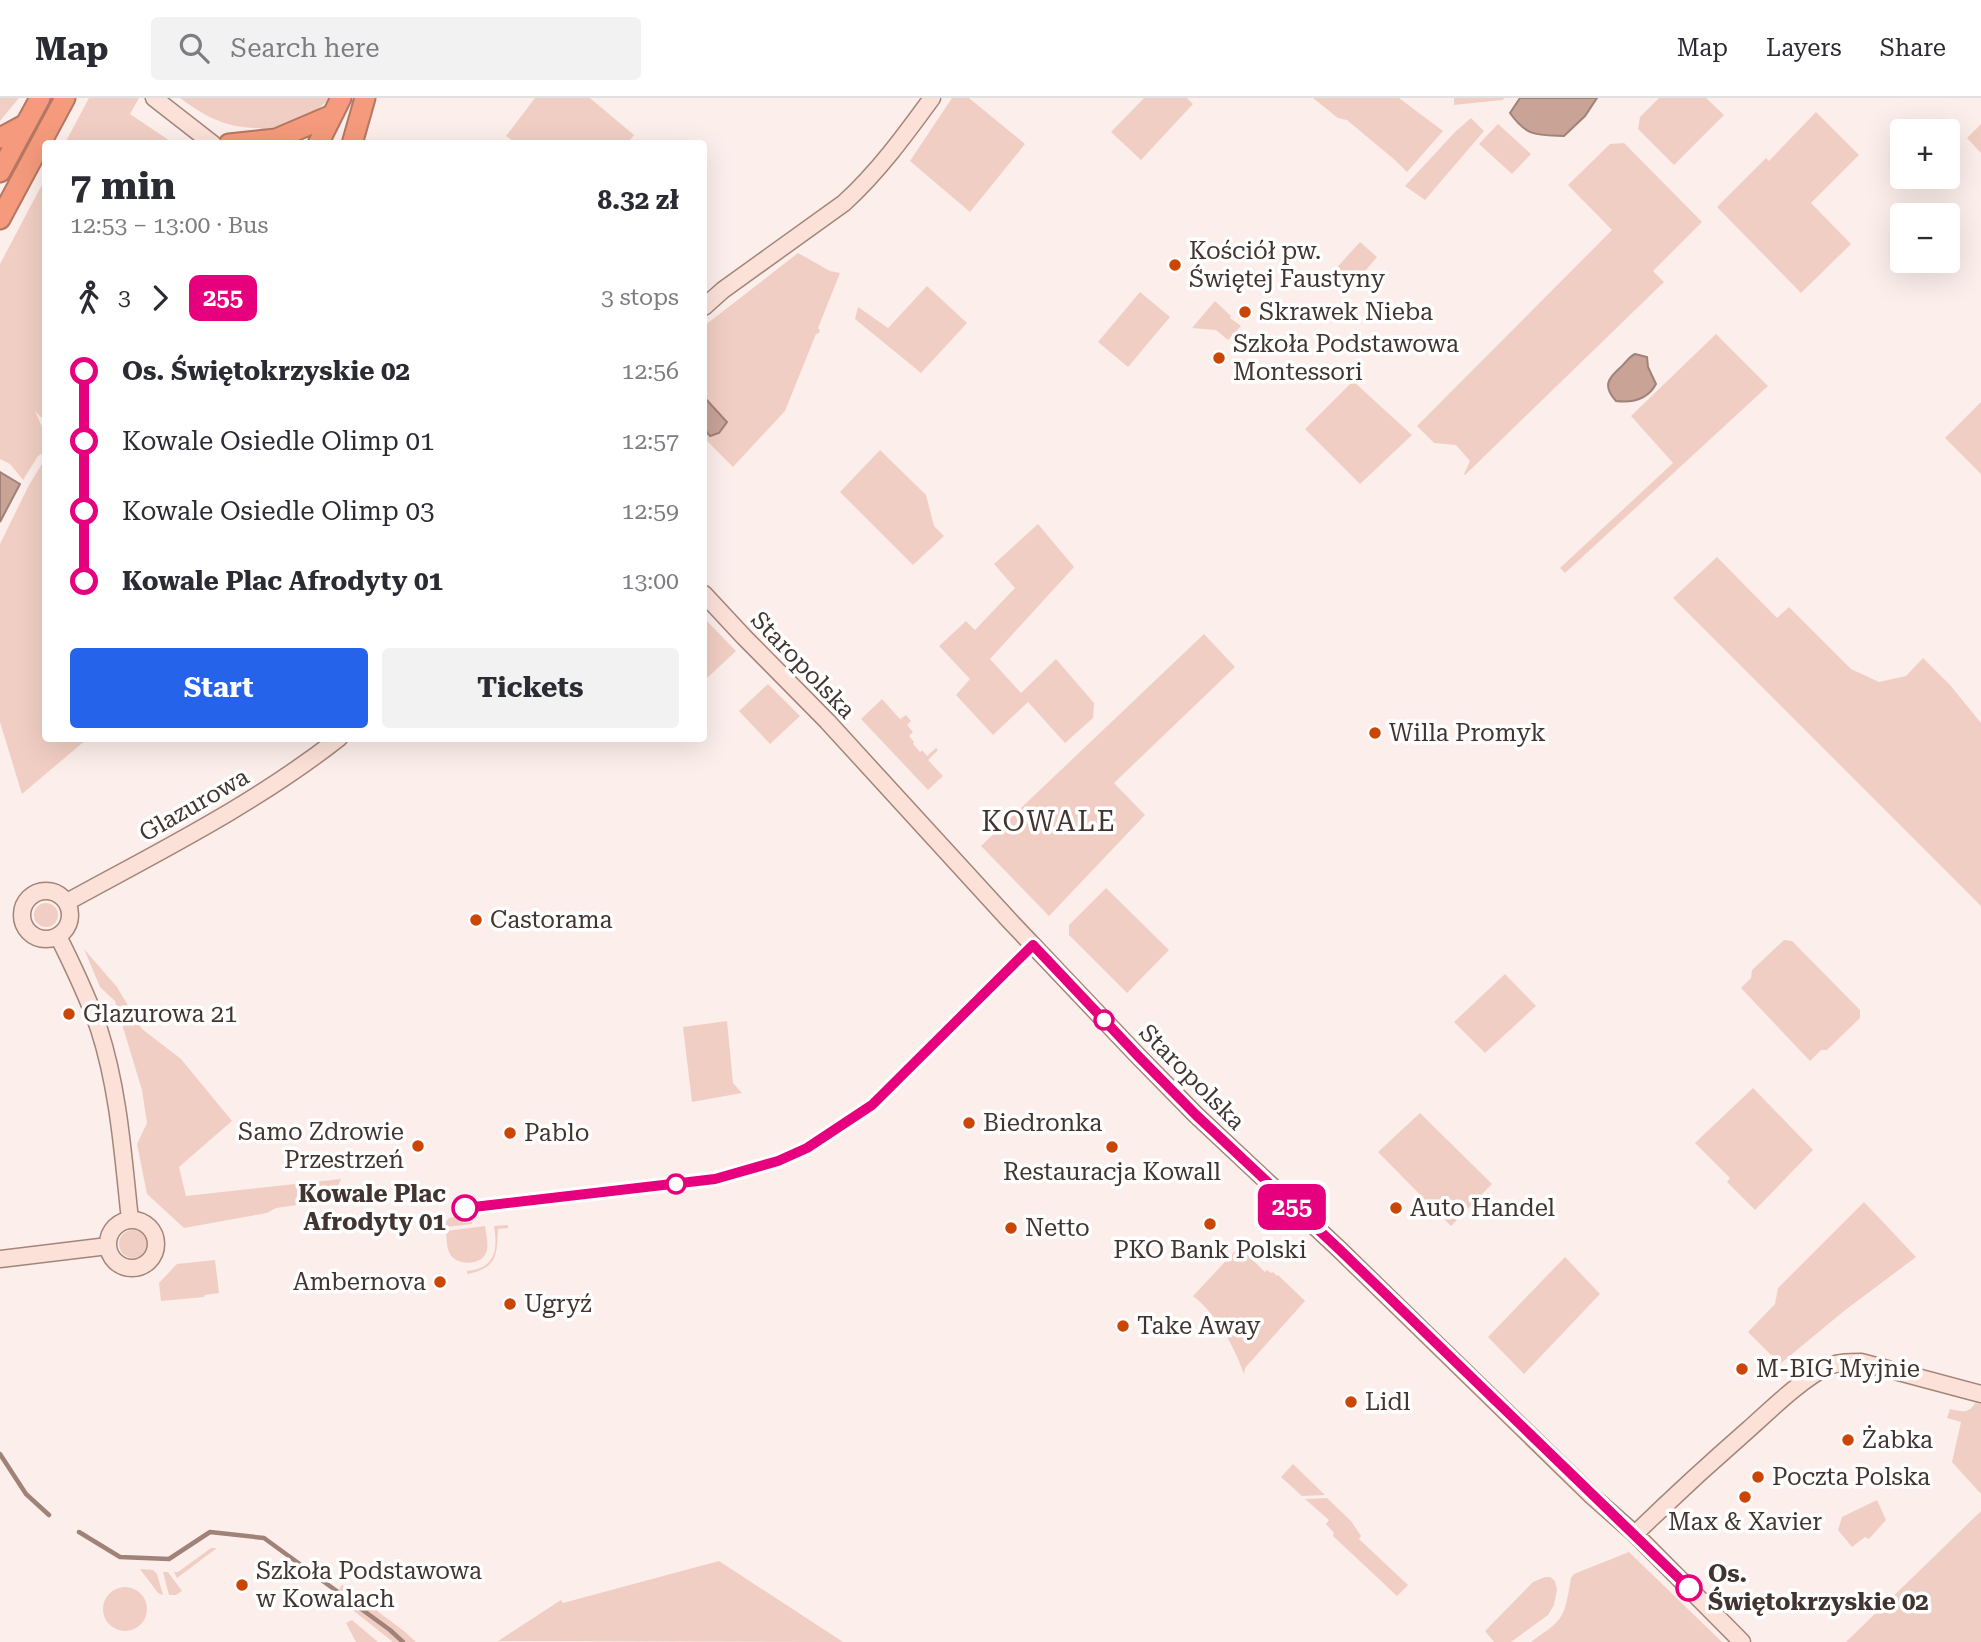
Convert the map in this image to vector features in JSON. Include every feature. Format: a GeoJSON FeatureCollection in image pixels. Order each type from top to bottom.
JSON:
{"type":"FeatureCollection","features":[{"type":"Feature","properties":{"kind":"highway"},"geometry":{"type":"LineString","coordinates":[[0,172],[40,98]]}},
{"type":"Feature","properties":{"kind":"highway"},"geometry":{"type":"LineString","coordinates":[[42,140],[65,98]]}},
{"type":"Feature","properties":{"kind":"highway"},"geometry":{"type":"LineString","coordinates":[[353,140],[365,98]]}},
{"type":"Feature","properties":{"kind":"highway"},"geometry":{"type":"LineString","coordinates":[[267,140],[276,139],[336,107]]}},
{"type":"Feature","properties":{"kind":"highway"},"geometry":{"type":"LineString","coordinates":[[319,140],[336,107]]}},
{"type":"Feature","properties":{"kind":"highway"},"geometry":{"type":"LineString","coordinates":[[0,138],[26,124]]}},
{"type":"Feature","properties":{"kind":"highway"},"geometry":{"type":"LineString","coordinates":[[0,219],[42,141]]}},
{"type":"Feature","properties":{"kind":"street"},"geometry":{"type":"LineString","coordinates":[[154,98],[208,140]]}},
{"type":"Feature","properties":{"kind":"street"},"geometry":{"type":"LineString","coordinates":[[707,304],[858,191],[932,98]]}},
{"type":"Feature","properties":{"kind":"street","name":"Staropolska"},"geometry":{"type":"LineString","coordinates":[[707,597],[827,721],[1001,911],[1196,1115],[1635,1534],[1742,1642]]}},
{"type":"Feature","properties":{"kind":"street","name":"Glazurowa"},"geometry":{"type":"LineString","coordinates":[[67,902],[233,812],[307,764],[334,742]]}},
{"type":"Feature","properties":{"kind":"street"},"geometry":{"type":"LineString","coordinates":[[52,891],[67,902],[69,921],[58,936],[39,938],[25,927],[22,908],[33,894],[52,891]]}},
{"type":"Feature","properties":{"kind":"street"},"geometry":{"type":"LineString","coordinates":[[58,936],[86,996],[107,1058],[121,1138],[130,1220]]}},
{"type":"Feature","properties":{"kind":"street"},"geometry":{"type":"LineString","coordinates":[[130,1220],[139,1220],[147,1225],[154,1232],[156,1241],[152,1259],[135,1268],[117,1263],[108,1246],[113,1229],[130,1220]]}},
{"type":"Feature","properties":{"kind":"street"},"geometry":{"type":"LineString","coordinates":[[0,1259],[108,1246]]}},
{"type":"Feature","properties":{"kind":"street"},"geometry":{"type":"LineString","coordinates":[[1635,1534],[1695,1475],[1769,1410],[1816,1373],[1830,1366],[1861,1362],[1981,1394]]}},
{"type":"Feature","properties":{"kind":"shaded area"},"geometry":{"type":"Polygon","coordinates":[[[0,98],[19,98],[0,121],[0,98]]]}},
{"type":"Feature","properties":{"kind":"shaded area"},"geometry":{"type":"Polygon","coordinates":[[[89,98],[139,98],[130,114],[169,140],[67,140],[89,98]]]}},
{"type":"Feature","properties":{"kind":"shaded area"},"geometry":{"type":"Polygon","coordinates":[[[180,98],[329,98],[315,112],[298,122],[261,133],[260,128],[237,126],[218,120],[180,98]]]}},
{"type":"Feature","properties":{"kind":"shaded area"},"geometry":{"type":"Polygon","coordinates":[[[535,98],[590,98],[634,135],[630,140],[512,140],[506,136],[535,98]]]}},
{"type":"Feature","properties":{"kind":"shaded area"},"geometry":{"type":"Polygon","coordinates":[[[952,98],[969,98],[1025,144],[970,212],[910,161],[952,98]]]}},
{"type":"Feature","properties":{"kind":"shaded area"},"geometry":{"type":"Polygon","coordinates":[[[1144,98],[1187,98],[1193,104],[1141,160],[1111,132],[1144,98]]]}},
{"type":"Feature","properties":{"kind":"shaded area"},"geometry":{"type":"Polygon","coordinates":[[[1313,98],[1399,98],[1443,131],[1407,172],[1347,120],[1338,118],[1313,98]]]}},
{"type":"Feature","properties":{"kind":"shaded area"},"geometry":{"type":"Polygon","coordinates":[[[1454,98],[1505,98],[1454,105],[1454,98]]]}},
{"type":"Feature","properties":{"kind":"shaded area"},"geometry":{"type":"Polygon","coordinates":[[[1520,98],[1597,98],[1585,116],[1564,136],[1540,135],[1522,127],[1510,113],[1520,98]]]}},
{"type":"Feature","properties":{"kind":"shaded area"},"geometry":{"type":"Polygon","coordinates":[[[1659,98],[1706,98],[1724,115],[1674,165],[1638,129],[1640,117],[1659,98]]]}},
{"type":"Feature","properties":{"kind":"shaded area"},"geometry":{"type":"Polygon","coordinates":[[[1816,112],[1859,155],[1811,203],[1851,244],[1801,293],[1717,207],[1766,158],[1769,161],[1816,112]]]}},
{"type":"Feature","properties":{"kind":"shaded area"},"geometry":{"type":"Polygon","coordinates":[[[1471,118],[1484,131],[1425,200],[1405,186],[1455,132],[1471,118]]]}},
{"type":"Feature","properties":{"kind":"shaded area"},"geometry":{"type":"Polygon","coordinates":[[[1498,124],[1531,154],[1512,174],[1479,144],[1498,124]]]}},
{"type":"Feature","properties":{"kind":"shaded area"},"geometry":{"type":"Polygon","coordinates":[[[1981,124],[1981,153],[1967,138],[1981,124]]]}},
{"type":"Feature","properties":{"kind":"shaded area"},"geometry":{"type":"Polygon","coordinates":[[[1624,143],[1702,222],[1653,271],[1664,282],[1465,475],[1470,461],[1456,445],[1434,443],[1417,426],[1612,230],[1568,185],[1610,144],[1624,143]]]}},
{"type":"Feature","properties":{"kind":"shaded area"},"geometry":{"type":"Polygon","coordinates":[[[42,185],[42,418],[35,411],[42,427],[42,454],[23,480],[10,464],[0,459],[0,264],[42,185]]]}},
{"type":"Feature","properties":{"kind":"shaded area"},"geometry":{"type":"Polygon","coordinates":[[[1360,242],[1377,257],[1349,290],[1332,273],[1360,242]]]}},
{"type":"Feature","properties":{"kind":"shaded area"},"geometry":{"type":"Polygon","coordinates":[[[798,253],[830,271],[840,273],[818,328],[819,333],[816,334],[785,411],[733,467],[707,441],[707,324],[798,253]]]}},
{"type":"Feature","properties":{"kind":"shaded area"},"geometry":{"type":"Polygon","coordinates":[[[927,286],[967,323],[921,373],[855,319],[858,307],[888,328],[927,286]]]}},
{"type":"Feature","properties":{"kind":"shaded area"},"geometry":{"type":"Polygon","coordinates":[[[1140,292],[1170,317],[1128,367],[1098,342],[1140,292]]]}},
{"type":"Feature","properties":{"kind":"shaded area"},"geometry":{"type":"Polygon","coordinates":[[[1215,301],[1241,326],[1228,340],[1216,330],[1192,328],[1215,301]]]}},
{"type":"Feature","properties":{"kind":"shaded area"},"geometry":{"type":"Polygon","coordinates":[[[1716,334],[1768,386],[1565,573],[1560,568],[1673,463],[1631,416],[1716,334]]]}},
{"type":"Feature","properties":{"kind":"shaded area"},"geometry":{"type":"Polygon","coordinates":[[[1635,354],[1647,357],[1648,367],[1656,384],[1649,393],[1639,399],[1616,401],[1609,391],[1608,382],[1635,354]]]}},
{"type":"Feature","properties":{"kind":"shaded area"},"geometry":{"type":"Polygon","coordinates":[[[1353,381],[1412,435],[1360,484],[1305,429],[1353,381]]]}},
{"type":"Feature","properties":{"kind":"shaded area"},"geometry":{"type":"Polygon","coordinates":[[[707,400],[727,422],[719,433],[710,436],[707,432],[707,400]]]}},
{"type":"Feature","properties":{"kind":"shaded area"},"geometry":{"type":"Polygon","coordinates":[[[1981,402],[1981,474],[1945,438],[1981,402]]]}},
{"type":"Feature","properties":{"kind":"shaded area"},"geometry":{"type":"Polygon","coordinates":[[[880,450],[926,495],[934,526],[944,536],[913,565],[840,492],[880,450]]]}},
{"type":"Feature","properties":{"kind":"shaded area"},"geometry":{"type":"Polygon","coordinates":[[[42,464],[42,742],[83,742],[22,794],[0,722],[0,544],[42,464]]]}},
{"type":"Feature","properties":{"kind":"shaded area"},"geometry":{"type":"Polygon","coordinates":[[[0,472],[20,484],[0,522],[0,472]]]}},
{"type":"Feature","properties":{"kind":"shaded area"},"geometry":{"type":"Polygon","coordinates":[[[1038,524],[1074,567],[990,659],[1021,693],[1056,659],[1094,703],[1093,718],[1065,743],[1028,702],[993,735],[956,695],[970,679],[939,646],[966,621],[975,630],[1015,588],[994,564],[1038,524]]]}},
{"type":"Feature","properties":{"kind":"shaded area"},"geometry":{"type":"Polygon","coordinates":[[[1717,557],[1777,618],[1789,607],[1851,669],[1879,682],[1906,676],[1923,658],[1950,685],[1981,723],[1981,906],[1673,598],[1717,557]]]}},
{"type":"Feature","properties":{"kind":"shaded area"},"geometry":{"type":"Polygon","coordinates":[[[707,621],[736,651],[707,678],[707,621]]]}},
{"type":"Feature","properties":{"kind":"shaded area"},"geometry":{"type":"Polygon","coordinates":[[[1204,634],[1235,667],[1114,783],[1145,815],[1049,916],[981,846],[1204,634]]]}},
{"type":"Feature","properties":{"kind":"shaded area"},"geometry":{"type":"Polygon","coordinates":[[[768,684],[800,716],[770,744],[739,711],[768,684]]]}},
{"type":"Feature","properties":{"kind":"shaded area"},"geometry":{"type":"Polygon","coordinates":[[[882,699],[900,719],[906,715],[911,721],[907,725],[913,732],[909,736],[920,752],[922,750],[927,756],[936,748],[938,750],[928,760],[943,776],[928,790],[861,719],[882,699]]]}},
{"type":"Feature","properties":{"kind":"shaded area"},"geometry":{"type":"Polygon","coordinates":[[[1106,888],[1169,950],[1127,993],[1069,935],[1069,925],[1106,888]]]}},
{"type":"Feature","properties":{"kind":"shaded area"},"geometry":{"type":"Polygon","coordinates":[[[46,903],[55,906],[58,915],[55,924],[46,927],[37,924],[34,915],[37,906],[46,903]]]}},
{"type":"Feature","properties":{"kind":"shaded area"},"geometry":{"type":"Polygon","coordinates":[[[1784,940],[1792,941],[1860,1010],[1860,1018],[1827,1050],[1821,1050],[1810,1061],[1741,988],[1751,978],[1752,970],[1784,940]]]}},
{"type":"Feature","properties":{"kind":"shaded area"},"geometry":{"type":"Polygon","coordinates":[[[84,949],[117,987],[142,1029],[181,1059],[232,1121],[179,1167],[186,1196],[341,1179],[332,1200],[276,1208],[267,1213],[184,1228],[147,1194],[137,1144],[147,1123],[142,1090],[115,1001],[100,987],[84,949]]]}},
{"type":"Feature","properties":{"kind":"shaded area"},"geometry":{"type":"Polygon","coordinates":[[[1505,974],[1536,1006],[1485,1053],[1454,1022],[1505,974]]]}},
{"type":"Feature","properties":{"kind":"shaded area"},"geometry":{"type":"Polygon","coordinates":[[[727,1021],[733,1083],[742,1093],[692,1102],[683,1027],[727,1021]]]}},
{"type":"Feature","properties":{"kind":"shaded area"},"geometry":{"type":"Polygon","coordinates":[[[1753,1088],[1813,1150],[1755,1210],[1727,1182],[1730,1178],[1695,1143],[1753,1088]]]}},
{"type":"Feature","properties":{"kind":"shaded area"},"geometry":{"type":"Polygon","coordinates":[[[1420,1113],[1492,1184],[1451,1226],[1378,1152],[1420,1113]]]}},
{"type":"Feature","properties":{"kind":"shaded area"},"geometry":{"type":"Polygon","coordinates":[[[1864,1202],[1916,1257],[1780,1364],[1748,1332],[1775,1304],[1778,1288],[1864,1202]]]}},
{"type":"Feature","properties":{"kind":"shaded area"},"geometry":{"type":"Polygon","coordinates":[[[462,1215],[463,1223],[472,1224],[446,1227],[445,1223],[449,1218],[462,1215]]]}},
{"type":"Feature","properties":{"kind":"shaded area"},"geometry":{"type":"Polygon","coordinates":[[[508,1225],[508,1228],[498,1229],[496,1254],[490,1264],[467,1274],[467,1271],[484,1266],[492,1257],[495,1250],[494,1226],[508,1225]]]}},
{"type":"Feature","properties":{"kind":"shaded area"},"geometry":{"type":"Polygon","coordinates":[[[485,1226],[487,1248],[482,1259],[467,1263],[453,1258],[448,1248],[446,1231],[485,1226]]]}},
{"type":"Feature","properties":{"kind":"shaded area"},"geometry":{"type":"Polygon","coordinates":[[[133,1230],[143,1234],[147,1244],[143,1254],[133,1258],[123,1254],[119,1244],[123,1234],[133,1230]]]}},
{"type":"Feature","properties":{"kind":"shaded area"},"geometry":{"type":"Polygon","coordinates":[[[1239,1247],[1265,1272],[1267,1270],[1278,1275],[1305,1301],[1245,1368],[1244,1374],[1224,1331],[1210,1312],[1193,1296],[1239,1247]]]}},
{"type":"Feature","properties":{"kind":"shaded area"},"geometry":{"type":"Polygon","coordinates":[[[1565,1257],[1600,1294],[1524,1374],[1488,1337],[1565,1257]]]}},
{"type":"Feature","properties":{"kind":"shaded area"},"geometry":{"type":"Polygon","coordinates":[[[215,1260],[219,1293],[161,1301],[159,1283],[177,1264],[215,1260]]]}},
{"type":"Feature","properties":{"kind":"shaded area"},"geometry":{"type":"Polygon","coordinates":[[[1975,1403],[1981,1404],[1981,1494],[1952,1462],[1961,1422],[1947,1418],[1950,1409],[1967,1411],[1975,1403]]]}},
{"type":"Feature","properties":{"kind":"shaded area"},"geometry":{"type":"Polygon","coordinates":[[[1293,1464],[1325,1495],[1302,1496],[1281,1477],[1293,1464]]]}},
{"type":"Feature","properties":{"kind":"shaded area"},"geometry":{"type":"Polygon","coordinates":[[[1327,1498],[1351,1521],[1361,1536],[1359,1539],[1408,1585],[1397,1596],[1333,1536],[1334,1533],[1326,1524],[1329,1520],[1305,1499],[1327,1498]]]}},
{"type":"Feature","properties":{"kind":"shaded area"},"geometry":{"type":"Polygon","coordinates":[[[1877,1500],[1886,1520],[1869,1539],[1865,1537],[1852,1547],[1838,1530],[1842,1517],[1877,1500]]]}},
{"type":"Feature","properties":{"kind":"shaded area"},"geometry":{"type":"Polygon","coordinates":[[[1981,1511],[1981,1642],[1846,1642],[1981,1511]]]}},
{"type":"Feature","properties":{"kind":"shaded area"},"geometry":{"type":"Polygon","coordinates":[[[211,1548],[217,1548],[177,1578],[174,1572],[178,1572],[211,1548]]]}},
{"type":"Feature","properties":{"kind":"shaded area"},"geometry":{"type":"Polygon","coordinates":[[[1629,1552],[1722,1642],[1531,1642],[1551,1628],[1561,1616],[1574,1574],[1629,1552]]]}},
{"type":"Feature","properties":{"kind":"shaded area"},"geometry":{"type":"Polygon","coordinates":[[[719,1561],[843,1642],[498,1641],[561,1600],[563,1603],[719,1561]]]}},
{"type":"Feature","properties":{"kind":"shaded area"},"geometry":{"type":"Polygon","coordinates":[[[140,1569],[153,1570],[157,1574],[163,1595],[158,1593],[140,1569]]]}},
{"type":"Feature","properties":{"kind":"shaded area"},"geometry":{"type":"Polygon","coordinates":[[[163,1572],[168,1572],[182,1591],[169,1595],[163,1572]]]}},
{"type":"Feature","properties":{"kind":"shaded area"},"geometry":{"type":"Polygon","coordinates":[[[1545,1577],[1555,1581],[1557,1590],[1554,1605],[1548,1615],[1511,1642],[1494,1642],[1485,1631],[1533,1582],[1545,1577]]]}},
{"type":"Feature","properties":{"kind":"shaded area"},"geometry":{"type":"Polygon","coordinates":[[[342,1585],[416,1642],[393,1642],[335,1596],[342,1585]]]}},
{"type":"Feature","properties":{"kind":"shaded area"},"geometry":{"type":"Polygon","coordinates":[[[125,1587],[141,1593],[147,1609],[141,1625],[125,1631],[109,1625],[103,1609],[109,1593],[125,1587]]]}},
{"type":"Feature","properties":{"kind":"shaded area"},"geometry":{"type":"Polygon","coordinates":[[[352,1620],[378,1642],[356,1642],[346,1623],[352,1620]]]}},
{"type":"Feature","properties":{"kind":"waterway"},"geometry":{"type":"LineString","coordinates":[[0,1454],[26,1494],[49,1515]]}},
{"type":"Feature","properties":{"kind":"waterway"},"geometry":{"type":"LineString","coordinates":[[79,1532],[120,1557],[169,1559],[210,1532],[264,1538],[403,1642]]}},
{"type":"Feature","properties":{"kind":"bus line","name":"255"},"geometry":{"type":"LineString","coordinates":[[465,1208],[715,1179],[778,1161],[807,1148],[872,1105],[1033,945],[1196,1115],[1340,1250],[1689,1588]]}},
{"type":"Feature","properties":{"kind":"place","name":"Kościół pw. Świętej Faustyny"},"geometry":{"type":"Point","coordinates":[1175,265]}},
{"type":"Feature","properties":{"kind":"place","name":"Skrawek Nieba"},"geometry":{"type":"Point","coordinates":[1245,312]}},
{"type":"Feature","properties":{"kind":"place","name":"Szkoła Podstawowa Montessori"},"geometry":{"type":"Point","coordinates":[1219,358]}},
{"type":"Feature","properties":{"kind":"place","name":"Willa Promyk"},"geometry":{"type":"Point","coordinates":[1375,733]}},
{"type":"Feature","properties":{"kind":"place","name":"Castorama"},"geometry":{"type":"Point","coordinates":[476,920]}},
{"type":"Feature","properties":{"kind":"place","name":"Glazurowa 21"},"geometry":{"type":"Point","coordinates":[69,1014]}},
{"type":"Feature","properties":{"kind":"place","name":"Biedronka"},"geometry":{"type":"Point","coordinates":[969,1123]}},
{"type":"Feature","properties":{"kind":"place","name":"Pablo"},"geometry":{"type":"Point","coordinates":[510,1133]}},
{"type":"Feature","properties":{"kind":"place","name":"Samo Zdrowie Przestrzeń"},"geometry":{"type":"Point","coordinates":[418,1146]}},
{"type":"Feature","properties":{"kind":"place","name":"Restauracja Kowall"},"geometry":{"type":"Point","coordinates":[1112,1147]}},
{"type":"Feature","properties":{"kind":"place","name":"Kowale Plac Afrodyty 01"},"geometry":{"type":"Point","coordinates":[465,1208]}},
{"type":"Feature","properties":{"kind":"place","name":"Auto Handel"},"geometry":{"type":"Point","coordinates":[1396,1208]}},
{"type":"Feature","properties":{"kind":"place","name":"PKO Bank Polski"},"geometry":{"type":"Point","coordinates":[1210,1224]}},
{"type":"Feature","properties":{"kind":"place","name":"Netto"},"geometry":{"type":"Point","coordinates":[1011,1228]}},
{"type":"Feature","properties":{"kind":"place","name":"Ambernova"},"geometry":{"type":"Point","coordinates":[440,1282]}},
{"type":"Feature","properties":{"kind":"place","name":"Ugryź"},"geometry":{"type":"Point","coordinates":[510,1304]}},
{"type":"Feature","properties":{"kind":"place","name":"Take Away"},"geometry":{"type":"Point","coordinates":[1123,1326]}},
{"type":"Feature","properties":{"kind":"place","name":"M-BIG Myjnie"},"geometry":{"type":"Point","coordinates":[1742,1369]}},
{"type":"Feature","properties":{"kind":"place","name":"Lidl"},"geometry":{"type":"Point","coordinates":[1351,1402]}},
{"type":"Feature","properties":{"kind":"place","name":"Żabka"},"geometry":{"type":"Point","coordinates":[1848,1440]}},
{"type":"Feature","properties":{"kind":"place","name":"Poczta Polska"},"geometry":{"type":"Point","coordinates":[1758,1477]}},
{"type":"Feature","properties":{"kind":"place","name":"Max & Xavier"},"geometry":{"type":"Point","coordinates":[1745,1497]}},
{"type":"Feature","properties":{"kind":"place","name":"Szkoła Podstawowa w Kowalach"},"geometry":{"type":"Point","coordinates":[242,1585]}},
{"type":"Feature","properties":{"kind":"place","name":"Os. Świętokrzyskie 02"},"geometry":{"type":"Point","coordinates":[1689,1588]}},
{"type":"Feature","properties":{"kind":"district","name":"KOWALE"},"geometry":{"type":"Point","coordinates":[1049,821]}}]}
